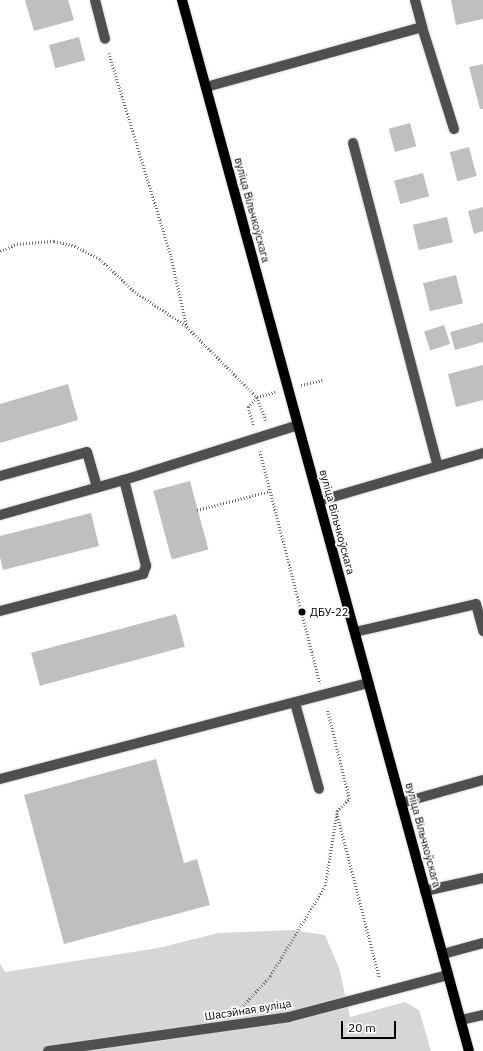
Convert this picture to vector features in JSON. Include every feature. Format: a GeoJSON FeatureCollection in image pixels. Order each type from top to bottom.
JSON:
{"type":"FeatureCollection","features":[{"type":"Feature","properties":{"kind":"main road","name":"вуліца Вільчкоўскага"},"geometry":{"type":"LineString","coordinates":[[182,0],[469,1051]]}},
{"type":"Feature","properties":{"kind":"street"},"geometry":{"type":"LineString","coordinates":[[95,0],[105,39]]}},
{"type":"Feature","properties":{"kind":"street"},"geometry":{"type":"LineString","coordinates":[[415,0],[454,129]]}},
{"type":"Feature","properties":{"kind":"street"},"geometry":{"type":"LineString","coordinates":[[206,87],[422,27]]}},
{"type":"Feature","properties":{"kind":"street"},"geometry":{"type":"LineString","coordinates":[[353,144],[438,466]]}},
{"type":"Feature","properties":{"kind":"street"},"geometry":{"type":"LineString","coordinates":[[0,514],[124,480],[298,425]]}},
{"type":"Feature","properties":{"kind":"street"},"geometry":{"type":"LineString","coordinates":[[0,476],[87,452],[97,488]]}},
{"type":"Feature","properties":{"kind":"street"},"geometry":{"type":"LineString","coordinates":[[319,501],[483,453]]}},
{"type":"Feature","properties":{"kind":"street"},"geometry":{"type":"LineString","coordinates":[[0,612],[143,574],[146,566],[124,480]]}},
{"type":"Feature","properties":{"kind":"street"},"geometry":{"type":"LineString","coordinates":[[355,632],[476,604],[483,630]]}},
{"type":"Feature","properties":{"kind":"street"},"geometry":{"type":"LineString","coordinates":[[0,779],[369,683]]}},
{"type":"Feature","properties":{"kind":"street"},"geometry":{"type":"LineString","coordinates":[[294,703],[319,789]]}},
{"type":"Feature","properties":{"kind":"street"},"geometry":{"type":"LineString","coordinates":[[402,803],[483,780]]}},
{"type":"Feature","properties":{"kind":"street"},"geometry":{"type":"LineString","coordinates":[[425,891],[483,878]]}},
{"type":"Feature","properties":{"kind":"street"},"geometry":{"type":"LineString","coordinates":[[442,954],[483,943]]}},
{"type":"Feature","properties":{"kind":"street","name":"Шасэйная вуліца"},"geometry":{"type":"LineString","coordinates":[[48,1051],[289,1017],[448,975]]}},
{"type":"Feature","properties":{"kind":"street"},"geometry":{"type":"LineString","coordinates":[[461,1020],[483,1015]]}},
{"type":"Feature","properties":{"kind":"path"},"geometry":{"type":"LineString","coordinates":[[105,39],[171,256],[187,326]]}},
{"type":"Feature","properties":{"kind":"path"},"geometry":{"type":"LineString","coordinates":[[0,251],[18,244],[54,241],[75,246],[100,259],[135,292],[187,326],[257,397],[272,434]]}},
{"type":"Feature","properties":{"kind":"path"},"geometry":{"type":"LineString","coordinates":[[224,1026],[270,976],[324,886],[337,811],[349,799],[248,407],[257,397],[322,380]]}},
{"type":"Feature","properties":{"kind":"path"},"geometry":{"type":"LineString","coordinates":[[198,510],[270,492]]}},
{"type":"Feature","properties":{"kind":"path"},"geometry":{"type":"LineString","coordinates":[[337,811],[383,991]]}},
{"type":"Feature","properties":{"kind":"shaded area"},"geometry":{"type":"Polygon","coordinates":[[[292,930],[325,935],[339,968],[350,1017],[405,1002],[419,1010],[431,1051],[0,1051],[0,963],[5,972],[158,948],[218,933],[292,930]]]}},
{"type":"Feature","properties":{"kind":"building"},"geometry":{"type":"Polygon","coordinates":[[[25,0],[68,0],[74,20],[34,31],[25,0]]]}},
{"type":"Feature","properties":{"kind":"building"},"geometry":{"type":"Polygon","coordinates":[[[451,0],[483,0],[483,19],[456,25],[451,0]]]}},
{"type":"Feature","properties":{"kind":"building"},"geometry":{"type":"Polygon","coordinates":[[[79,37],[85,60],[55,68],[49,45],[79,37]]]}},
{"type":"Feature","properties":{"kind":"building"},"geometry":{"type":"Polygon","coordinates":[[[483,64],[483,109],[480,109],[469,67],[483,64]]]}},
{"type":"Feature","properties":{"kind":"building"},"geometry":{"type":"Polygon","coordinates":[[[410,123],[416,146],[395,152],[389,129],[410,123]]]}},
{"type":"Feature","properties":{"kind":"building"},"geometry":{"type":"Polygon","coordinates":[[[469,147],[477,176],[457,181],[450,152],[469,147]]]}},
{"type":"Feature","properties":{"kind":"building"},"geometry":{"type":"Polygon","coordinates":[[[423,173],[429,196],[400,204],[394,181],[423,173]]]}},
{"type":"Feature","properties":{"kind":"building"},"geometry":{"type":"Polygon","coordinates":[[[483,207],[483,231],[474,234],[468,211],[483,207]]]}},
{"type":"Feature","properties":{"kind":"building"},"geometry":{"type":"Polygon","coordinates":[[[447,217],[453,242],[419,250],[413,225],[447,217]]]}},
{"type":"Feature","properties":{"kind":"building"},"geometry":{"type":"Polygon","coordinates":[[[456,275],[463,303],[430,311],[423,283],[456,275]]]}},
{"type":"Feature","properties":{"kind":"building"},"geometry":{"type":"Polygon","coordinates":[[[483,323],[483,342],[455,350],[450,332],[483,323]]]}},
{"type":"Feature","properties":{"kind":"building"},"geometry":{"type":"Polygon","coordinates":[[[444,325],[450,344],[430,351],[424,331],[444,325]]]}},
{"type":"Feature","properties":{"kind":"building"},"geometry":{"type":"Polygon","coordinates":[[[483,365],[483,400],[456,407],[448,374],[483,365]]]}},
{"type":"Feature","properties":{"kind":"building"},"geometry":{"type":"Polygon","coordinates":[[[68,384],[78,420],[0,443],[0,404],[68,384]]]}},
{"type":"Feature","properties":{"kind":"building"},"geometry":{"type":"Polygon","coordinates":[[[190,481],[208,550],[172,559],[153,491],[190,481]]]}},
{"type":"Feature","properties":{"kind":"building"},"geometry":{"type":"Polygon","coordinates":[[[91,513],[99,546],[3,570],[0,557],[0,536],[91,513]]]}},
{"type":"Feature","properties":{"kind":"building"},"geometry":{"type":"Polygon","coordinates":[[[176,614],[185,647],[40,686],[31,653],[176,614]]]}},
{"type":"Feature","properties":{"kind":"building"},"geometry":{"type":"Polygon","coordinates":[[[156,759],[184,863],[197,859],[210,905],[64,944],[24,795],[156,759]]]}},
{"type":"Feature","properties":{"kind":"place","name":"ДБУ-22"},"geometry":{"type":"Point","coordinates":[302,612]}}]}
